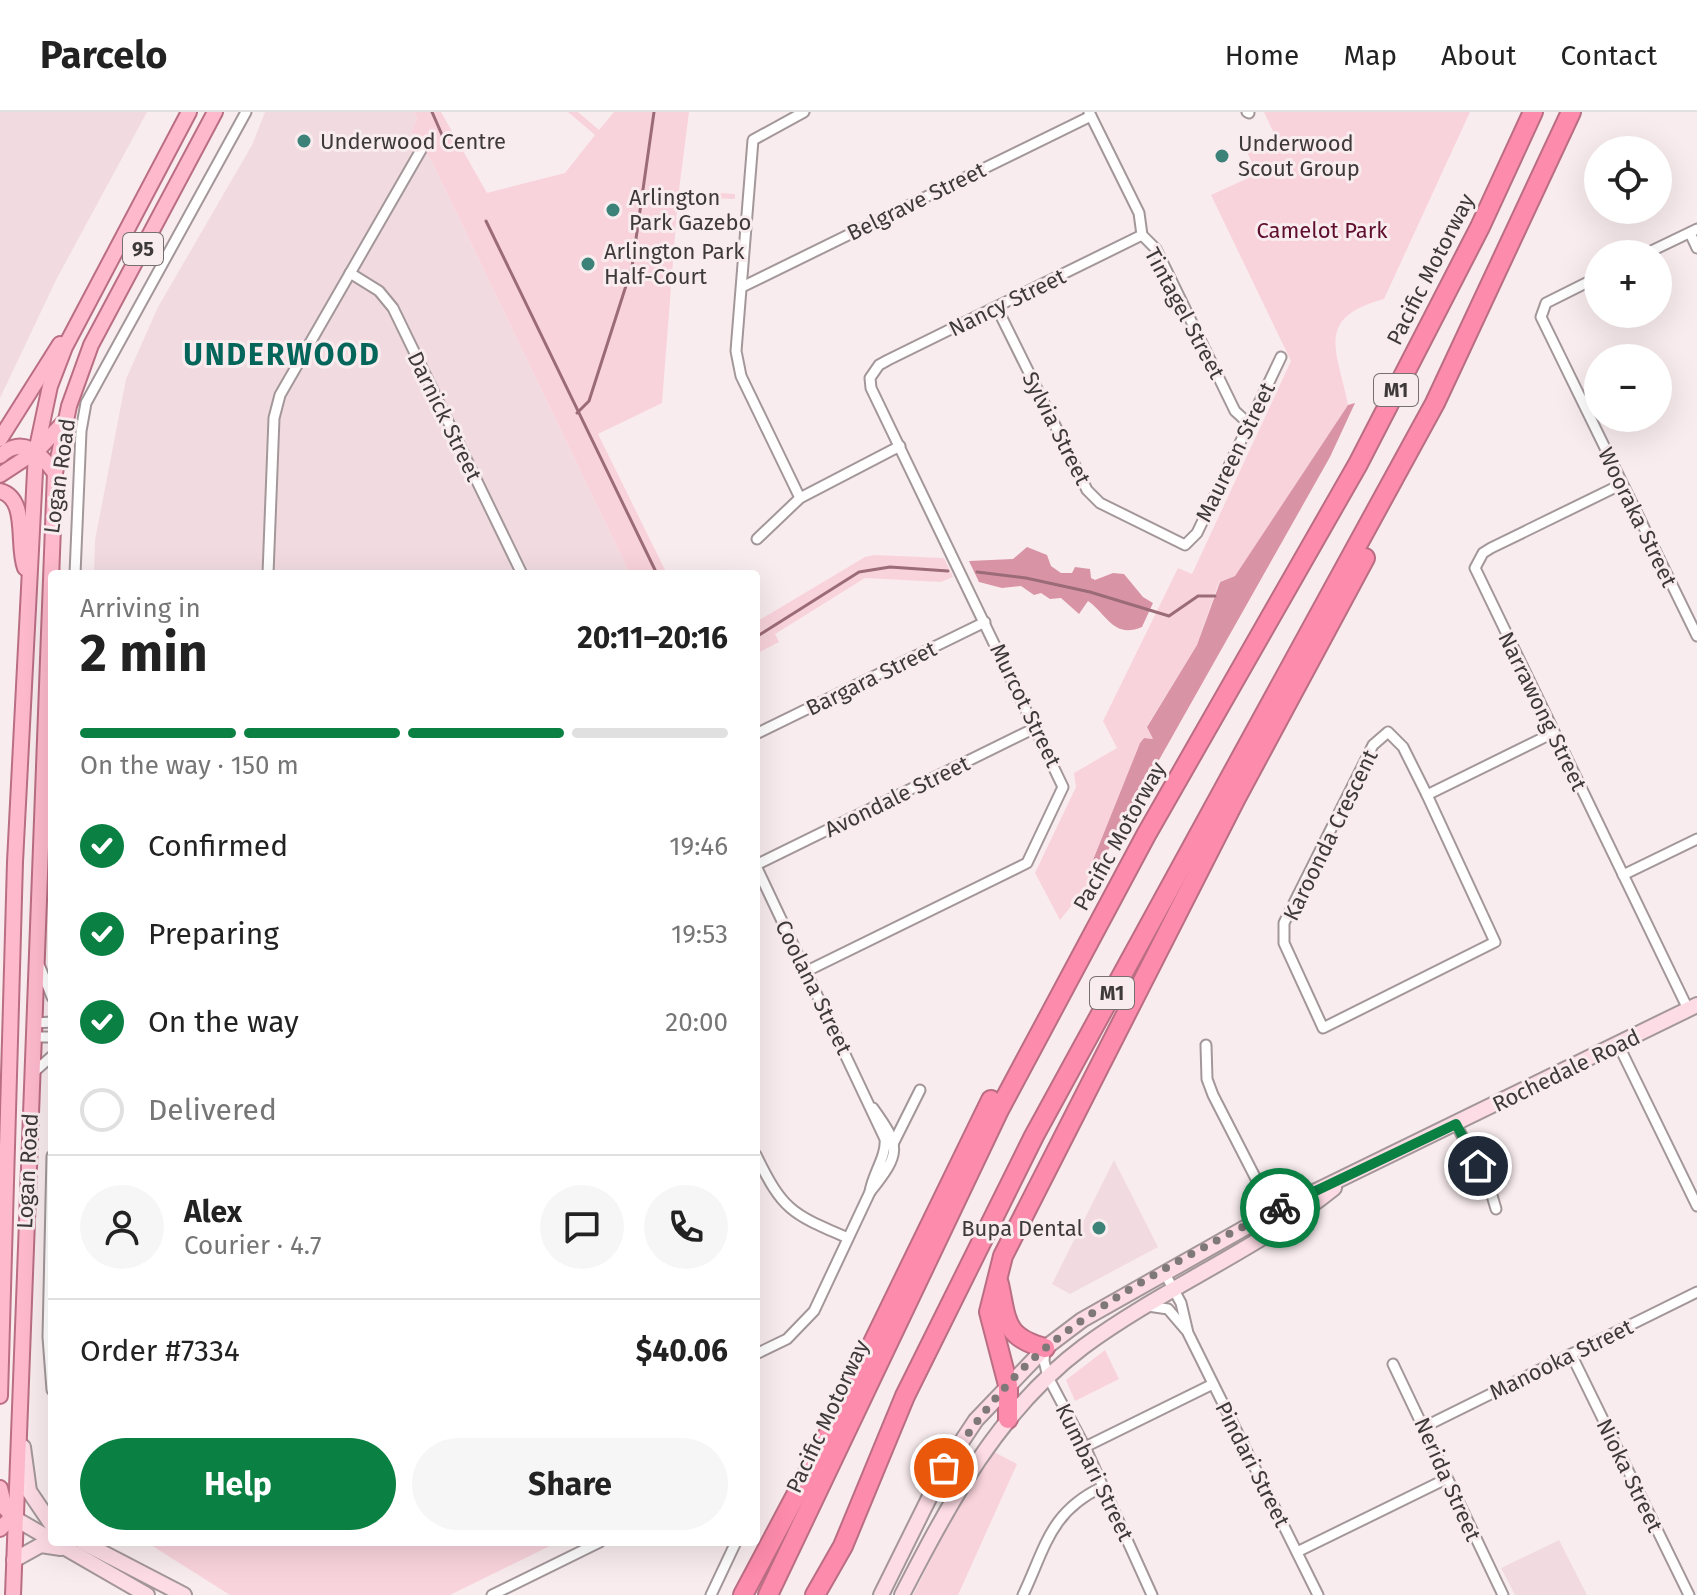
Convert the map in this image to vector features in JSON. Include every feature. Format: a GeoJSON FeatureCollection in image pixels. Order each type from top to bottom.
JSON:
{"type":"FeatureCollection","features":[{"type":"Feature","properties":{"kind":"highway","name":"Pacific Motorway"},"geometry":{"type":"LineString","coordinates":[[768,1595],[999,1110],[1146,835],[1358,464],[1480,227],[1533,112]]}},
{"type":"Feature","properties":{"kind":"highway","name":"M1"},"geometry":{"type":"LineString","coordinates":[[815,1595],[843,1546],[905,1396],[1034,1136],[1435,403],[1571,112]]}},
{"type":"Feature","properties":{"kind":"highway"},"geometry":{"type":"LineString","coordinates":[[1008,1419],[1008,1385],[989,1324],[996,1274],[1229,812],[1415,466],[1435,403]]}},
{"type":"Feature","properties":{"kind":"highway"},"geometry":{"type":"LineString","coordinates":[[743,1595],[830,1431],[959,1160],[1082,930],[1146,835]]}},
{"type":"Feature","properties":{"kind":"highway"},"geometry":{"type":"LineString","coordinates":[[996,1274],[1008,1326],[1023,1341],[1045,1348]]}},
{"type":"Feature","properties":{"kind":"main road","name":"Logan Road"},"geometry":{"type":"LineString","coordinates":[[0,1396],[10,1030],[36,452],[50,386],[77,321],[189,112]]}},
{"type":"Feature","properties":{"kind":"main road","name":"Logan Road"},"geometry":{"type":"LineString","coordinates":[[49,570],[55,473],[64,422],[91,345],[215,112]]}},
{"type":"Feature","properties":{"kind":"main road","name":"95"},"geometry":{"type":"LineString","coordinates":[[0,439],[77,321]]}},
{"type":"Feature","properties":{"kind":"main road","name":"95"},"geometry":{"type":"LineString","coordinates":[[0,475],[36,452],[64,422]]}},
{"type":"Feature","properties":{"kind":"main road"},"geometry":{"type":"LineString","coordinates":[[0,456],[18,445],[36,452],[55,473]]}},
{"type":"Feature","properties":{"kind":"main road"},"geometry":{"type":"LineString","coordinates":[[0,491],[10,495],[17,504],[20,552],[29,575]]}},
{"type":"Feature","properties":{"kind":"main road","name":"Logan Road"},"geometry":{"type":"LineString","coordinates":[[13,1595],[35,1030],[48,583]]}},
{"type":"Feature","properties":{"kind":"main road","name":"Rochedale Road"},"geometry":{"type":"LineString","coordinates":[[881,1595],[944,1468],[976,1420],[1045,1348],[1082,1320],[1273,1212],[1693,1007]]}},
{"type":"Feature","properties":{"kind":"main road"},"geometry":{"type":"LineString","coordinates":[[10,1030],[35,1030]]}},
{"type":"Feature","properties":{"kind":"main road","name":"Rochedale Road"},"geometry":{"type":"LineString","coordinates":[[902,1595],[958,1491],[1008,1419],[1048,1377],[1083,1347],[1281,1227],[1348,1177]]}},
{"type":"Feature","properties":{"kind":"main road"},"geometry":{"type":"LineString","coordinates":[[18,1411],[29,1491],[48,1519]]}},
{"type":"Feature","properties":{"kind":"main road"},"geometry":{"type":"LineString","coordinates":[[0,1488],[5,1508],[48,1538]]}},
{"type":"Feature","properties":{"kind":"main road"},"geometry":{"type":"LineString","coordinates":[[0,1529],[14,1516],[35,1517],[48,1523]]}},
{"type":"Feature","properties":{"kind":"main road"},"geometry":{"type":"LineString","coordinates":[[14,1560],[41,1545],[48,1545]]}},
{"type":"Feature","properties":{"kind":"main road"},"geometry":{"type":"LineString","coordinates":[[88,1548],[184,1595]]}},
{"type":"Feature","properties":{"kind":"main road"},"geometry":{"type":"LineString","coordinates":[[88,1548],[147,1595]]}},
{"type":"Feature","properties":{"kind":"street","name":"Logan Road"},"geometry":{"type":"LineString","coordinates":[[75,570],[81,431],[86,403],[246,112]]}},
{"type":"Feature","properties":{"kind":"street"},"geometry":{"type":"LineString","coordinates":[[800,498],[736,363],[753,140],[804,112]]}},
{"type":"Feature","properties":{"kind":"street","name":"Belgrave Street"},"geometry":{"type":"LineString","coordinates":[[742,287],[1090,114]]}},
{"type":"Feature","properties":{"kind":"street","name":"Tintagel Street"},"geometry":{"type":"LineString","coordinates":[[1090,114],[1139,213],[1142,235],[1156,249],[1235,411],[1248,423]]}},
{"type":"Feature","properties":{"kind":"street"},"geometry":{"type":"LineString","coordinates":[[268,570],[274,418],[280,395],[421,150]]}},
{"type":"Feature","properties":{"kind":"street"},"geometry":{"type":"LineString","coordinates":[[1672,241],[1693,231],[1697,248]]}},
{"type":"Feature","properties":{"kind":"street","name":"Nancy Street"},"geometry":{"type":"LineString","coordinates":[[874,371],[888,360],[1142,235]]}},
{"type":"Feature","properties":{"kind":"street","name":"Darnick Street"},"geometry":{"type":"LineString","coordinates":[[350,273],[379,291],[393,308],[520,570]]}},
{"type":"Feature","properties":{"kind":"street","name":"Wooraka Street"},"geometry":{"type":"LineString","coordinates":[[1584,284],[1551,300],[1541,310],[1545,326],[1697,636]]}},
{"type":"Feature","properties":{"kind":"street","name":"Sylvia Street"},"geometry":{"type":"LineString","coordinates":[[997,308],[1087,490],[1100,503],[1185,545]]}},
{"type":"Feature","properties":{"kind":"street","name":"Maureen Street"},"geometry":{"type":"LineString","coordinates":[[1185,545],[1197,533],[1281,357]]}},
{"type":"Feature","properties":{"kind":"street","name":"Murcot Street"},"geometry":{"type":"LineString","coordinates":[[807,971],[1027,863],[1063,787],[1037,727],[871,388],[874,371]]}},
{"type":"Feature","properties":{"kind":"street"},"geometry":{"type":"LineString","coordinates":[[757,539],[800,498],[900,446]]}},
{"type":"Feature","properties":{"kind":"street","name":"Narrawong Street"},"geometry":{"type":"LineString","coordinates":[[1622,484],[1491,548],[1477,561],[1477,577],[1623,875],[1693,1007]]}},
{"type":"Feature","properties":{"kind":"street","name":"Bargara Street"},"geometry":{"type":"LineString","coordinates":[[760,732],[985,622]]}},
{"type":"Feature","properties":{"kind":"street","name":"Avondale Street"},"geometry":{"type":"LineString","coordinates":[[760,863],[1037,727]]}},
{"type":"Feature","properties":{"kind":"street","name":"Karoonda Crescent"},"geometry":{"type":"LineString","coordinates":[[1388,732],[1403,747],[1427,795],[1495,942],[1323,1028],[1284,943],[1284,923],[1373,745],[1388,732]]}},
{"type":"Feature","properties":{"kind":"street"},"geometry":{"type":"LineString","coordinates":[[1427,795],[1553,733]]}},
{"type":"Feature","properties":{"kind":"street"},"geometry":{"type":"LineString","coordinates":[[1623,875],[1697,839]]}},
{"type":"Feature","properties":{"kind":"street","name":"Coolana Street"},"geometry":{"type":"LineString","coordinates":[[760,873],[890,1144]]}},
{"type":"Feature","properties":{"kind":"street"},"geometry":{"type":"LineString","coordinates":[[37,960],[48,987]]}},
{"type":"Feature","properties":{"kind":"street"},"geometry":{"type":"LineString","coordinates":[[35,1030],[48,1024]]}},
{"type":"Feature","properties":{"kind":"street"},"geometry":{"type":"LineString","coordinates":[[35,1030],[48,1035]]}},
{"type":"Feature","properties":{"kind":"street"},"geometry":{"type":"LineString","coordinates":[[1618,1044],[1697,1206]]}},
{"type":"Feature","properties":{"kind":"street"},"geometry":{"type":"LineString","coordinates":[[1206,1045],[1207,1079],[1213,1095],[1281,1227]]}},
{"type":"Feature","properties":{"kind":"street"},"geometry":{"type":"LineString","coordinates":[[33,1073],[48,1060]]}},
{"type":"Feature","properties":{"kind":"street"},"geometry":{"type":"LineString","coordinates":[[760,1352],[787,1339],[814,1311],[870,1192],[883,1175],[890,1144],[920,1090]]}},
{"type":"Feature","properties":{"kind":"street","name":"Coolana Street"},"geometry":{"type":"LineString","coordinates":[[873,1108],[885,1125],[890,1144]]}},
{"type":"Feature","properties":{"kind":"street"},"geometry":{"type":"LineString","coordinates":[[885,1125],[893,1126],[907,1118]]}},
{"type":"Feature","properties":{"kind":"street"},"geometry":{"type":"LineString","coordinates":[[1456,1124],[1491,1192],[1496,1209]]}},
{"type":"Feature","properties":{"kind":"street"},"geometry":{"type":"LineString","coordinates":[[760,1163],[775,1195],[789,1209],[848,1238]]}},
{"type":"Feature","properties":{"kind":"street","name":"Pindari Street"},"geometry":{"type":"LineString","coordinates":[[1164,1272],[1175,1289],[1188,1333],[1318,1595]]}},
{"type":"Feature","properties":{"kind":"street","name":"Manooka Street"},"geometry":{"type":"LineString","coordinates":[[1426,1426],[1697,1292]]}},
{"type":"Feature","properties":{"kind":"street","name":"Pindari Street"},"geometry":{"type":"LineString","coordinates":[[1148,1306],[1168,1309],[1188,1333]]}},
{"type":"Feature","properties":{"kind":"street","name":"Kumbari Street"},"geometry":{"type":"LineString","coordinates":[[1045,1348],[1048,1377],[1085,1447],[1152,1595]]}},
{"type":"Feature","properties":{"kind":"street","name":"Nioka Street"},"geometry":{"type":"LineString","coordinates":[[1571,1354],[1689,1595]]}},
{"type":"Feature","properties":{"kind":"street","name":"Nerida Street"},"geometry":{"type":"LineString","coordinates":[[1393,1364],[1426,1426],[1446,1479],[1503,1595]]}},
{"type":"Feature","properties":{"kind":"street"},"geometry":{"type":"LineString","coordinates":[[1085,1447],[1213,1384]]}},
{"type":"Feature","properties":{"kind":"street"},"geometry":{"type":"LineString","coordinates":[[1297,1552],[1446,1479]]}},
{"type":"Feature","properties":{"kind":"street"},"geometry":{"type":"LineString","coordinates":[[1023,1595],[1060,1517],[1079,1498],[1102,1487]]}},
{"type":"Feature","properties":{"kind":"street"},"geometry":{"type":"LineString","coordinates":[[492,1595],[592,1546]]}},
{"type":"Feature","properties":{"kind":"street"},"geometry":{"type":"LineString","coordinates":[[711,1595],[734,1546]]}},
{"type":"Feature","properties":{"kind":"shaded area"},"geometry":{"type":"Polygon","coordinates":[[[0,112],[147,112],[56,280],[0,398],[0,112]]]}},
{"type":"Feature","properties":{"kind":"shaded area"},"geometry":{"type":"Polygon","coordinates":[[[265,112],[414,112],[417,118],[411,133],[431,160],[628,570],[94,570],[95,540],[126,379],[158,307],[252,145],[265,112]]]}},
{"type":"Feature","properties":{"kind":"shaded area"},"geometry":{"type":"Polygon","coordinates":[[[1355,403],[1330,457],[1089,884],[1091,865],[1140,743],[1144,738],[1153,739],[1147,727],[1197,645],[1220,582],[1235,576],[1348,405],[1355,403]]]}},
{"type":"Feature","properties":{"kind":"shaded area"},"geometry":{"type":"Polygon","coordinates":[[[1027,547],[1047,555],[1051,566],[1061,573],[1072,573],[1075,567],[1090,569],[1091,578],[1095,580],[1113,573],[1124,574],[1143,597],[1153,603],[1142,627],[1124,630],[1117,627],[1088,601],[1079,614],[1061,598],[1050,599],[1041,593],[1034,595],[1021,586],[1002,588],[979,582],[969,561],[1013,559],[1027,547]]]}},
{"type":"Feature","properties":{"kind":"shaded area"},"geometry":{"type":"Polygon","coordinates":[[[1114,1160],[1158,1247],[1070,1294],[1052,1284],[1114,1160]]]}},
{"type":"Feature","properties":{"kind":"shaded area"},"geometry":{"type":"Polygon","coordinates":[[[1559,1540],[1587,1595],[1515,1595],[1501,1568],[1559,1540]]]}},
{"type":"Feature","properties":{"kind":"green space"},"geometry":{"type":"Polygon","coordinates":[[[414,112],[441,112],[487,193],[565,173],[595,135],[568,112],[578,112],[599,130],[614,112],[689,112],[679,190],[735,194],[735,199],[678,197],[662,403],[598,434],[665,570],[628,570],[431,160],[411,132],[417,118],[414,112]]]}},
{"type":"Feature","properties":{"kind":"green space","name":"Camelot Park"},"geometry":{"type":"Polygon","coordinates":[[[1264,112],[1470,112],[1384,299],[1347,316],[1339,327],[1336,353],[1348,405],[1235,576],[1219,582],[1197,645],[1147,726],[1153,739],[1144,738],[1140,743],[1091,865],[1089,884],[1060,920],[1035,873],[1076,787],[1074,773],[1117,748],[1103,721],[1178,568],[1192,574],[1291,361],[1211,195],[1257,174],[1247,152],[1276,138],[1264,112]]]}},
{"type":"Feature","properties":{"kind":"green space"},"geometry":{"type":"Polygon","coordinates":[[[865,557],[944,558],[953,577],[941,582],[865,578],[775,634],[779,642],[760,652],[760,620],[865,557]]]}},
{"type":"Feature","properties":{"kind":"green space"},"geometry":{"type":"Polygon","coordinates":[[[1105,1350],[1119,1379],[1075,1401],[1066,1380],[1105,1350]]]}},
{"type":"Feature","properties":{"kind":"green space"},"geometry":{"type":"Polygon","coordinates":[[[994,1452],[1017,1464],[958,1595],[913,1595],[955,1511],[994,1452]]]}},
{"type":"Feature","properties":{"kind":"green space"},"geometry":{"type":"Polygon","coordinates":[[[152,1546],[550,1546],[450,1595],[230,1595],[152,1546]]]}},
{"type":"Feature","properties":{"kind":"waterway"},"geometry":{"type":"LineString","coordinates":[[432,112],[446,144]]}},
{"type":"Feature","properties":{"kind":"waterway"},"geometry":{"type":"LineString","coordinates":[[577,413],[589,401],[632,267],[654,112]]}},
{"type":"Feature","properties":{"kind":"waterway"},"geometry":{"type":"LineString","coordinates":[[486,221],[655,570]]}},
{"type":"Feature","properties":{"kind":"waterway"},"geometry":{"type":"LineString","coordinates":[[760,634],[859,572],[890,567],[948,571]]}},
{"type":"Feature","properties":{"kind":"waterway"},"geometry":{"type":"LineString","coordinates":[[977,572],[1026,578],[1090,592],[1169,616],[1198,596],[1215,596]]}},
{"type":"Feature","properties":{"kind":"way so far"},"geometry":{"type":"LineString","coordinates":[[944,1468],[988,1405],[1045,1348],[1082,1320],[1131,1290],[1280,1208]]}},
{"type":"Feature","properties":{"kind":"place","name":"Underwood Centre"},"geometry":{"type":"Point","coordinates":[304,141]}},
{"type":"Feature","properties":{"kind":"place","name":"Underwood Scout Group"},"geometry":{"type":"Point","coordinates":[1222,156]}},
{"type":"Feature","properties":{"kind":"place","name":"Arlington Park Gazebo"},"geometry":{"type":"Point","coordinates":[613,210]}},
{"type":"Feature","properties":{"kind":"place","name":"Arlington Park Half-Court"},"geometry":{"type":"Point","coordinates":[588,264]}},
{"type":"Feature","properties":{"kind":"place","name":"Bupa Dental"},"geometry":{"type":"Point","coordinates":[1099,1228]}},
{"type":"Feature","properties":{"kind":"district","name":"UNDERWOOD"},"geometry":{"type":"Point","coordinates":[282,355]}},
{"type":"Feature","properties":{"kind":"route"},"geometry":{"type":"LineString","coordinates":[[1280,1208],[1456,1124],[1478,1166]]}}]}
